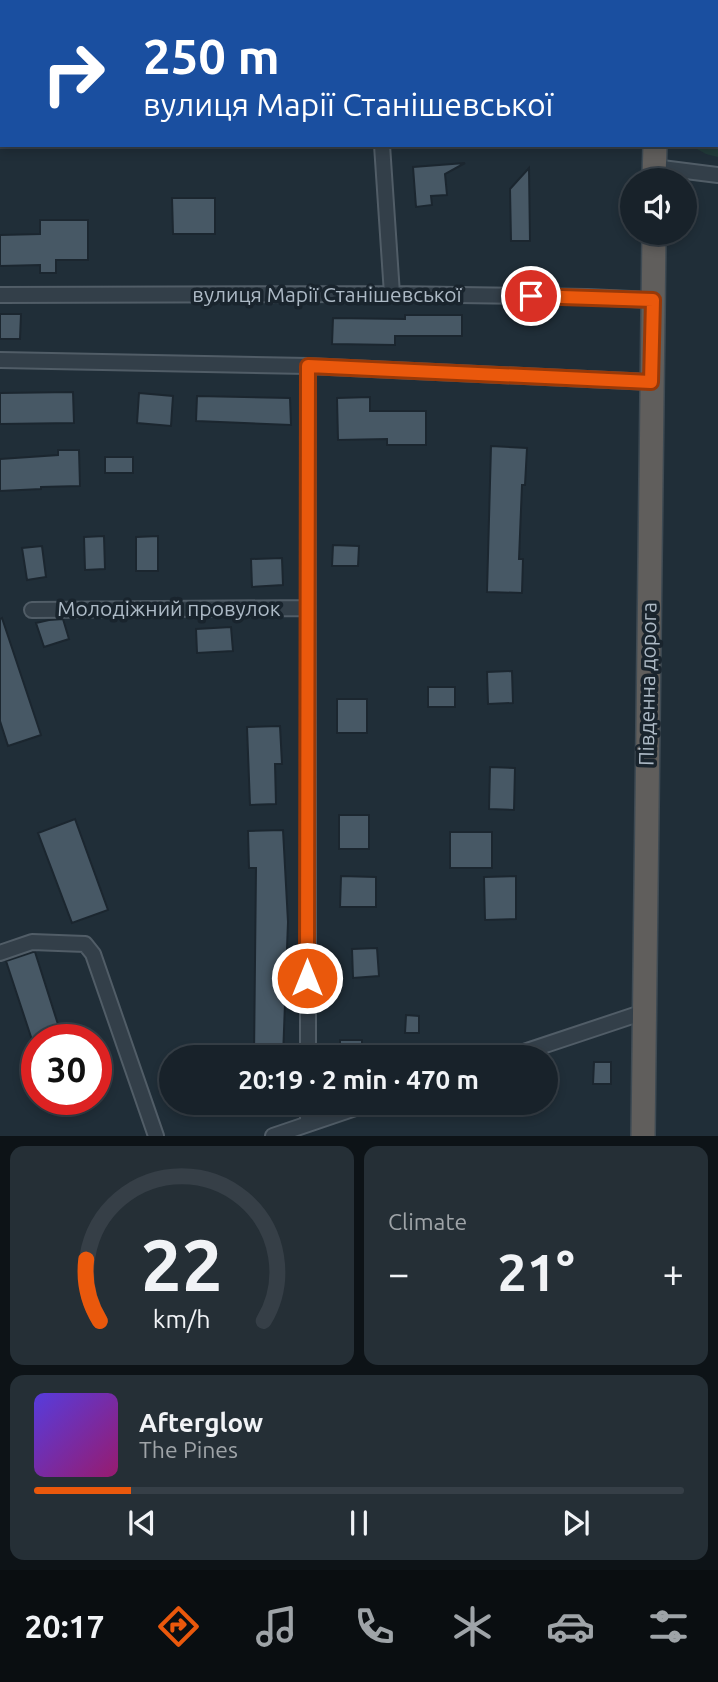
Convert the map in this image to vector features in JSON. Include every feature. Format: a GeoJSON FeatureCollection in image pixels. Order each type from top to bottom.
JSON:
{"type":"FeatureCollection","features":[{"type":"Feature","properties":{"kind":"highway","name":"Південна дорога"},"geometry":{"type":"LineString","coordinates":[[643,1136],[654,245]]}},
{"type":"Feature","properties":{"kind":"street"},"geometry":{"type":"LineString","coordinates":[[382,147],[392,294]]}},
{"type":"Feature","properties":{"kind":"street"},"geometry":{"type":"LineString","coordinates":[[654,164],[718,175]]}},
{"type":"Feature","properties":{"kind":"street","name":"вулиця Марії Станішевської"},"geometry":{"type":"LineString","coordinates":[[0,295],[392,294],[653,300]]}},
{"type":"Feature","properties":{"kind":"street"},"geometry":{"type":"LineString","coordinates":[[0,360],[308,366],[651,382]]}},
{"type":"Feature","properties":{"kind":"street"},"geometry":{"type":"LineString","coordinates":[[307,1045],[308,366]]}},
{"type":"Feature","properties":{"kind":"street","name":"Молодіжний провулок"},"geometry":{"type":"LineString","coordinates":[[32,610],[307,608]]}},
{"type":"Feature","properties":{"kind":"street"},"geometry":{"type":"LineString","coordinates":[[0,953],[32,943],[85,944],[93,954],[156,1136]]}},
{"type":"Feature","properties":{"kind":"street"},"geometry":{"type":"LineString","coordinates":[[545,1045],[644,1012]]}},
{"type":"Feature","properties":{"kind":"street"},"geometry":{"type":"LineString","coordinates":[[308,1115],[308,1124]]}},
{"type":"Feature","properties":{"kind":"street"},"geometry":{"type":"LineString","coordinates":[[273,1136],[335,1115]]}},
{"type":"Feature","properties":{"kind":"green space"},"geometry":{"type":"Polygon","coordinates":[[[694,147],[718,147],[718,157],[694,147]]]}},
{"type":"Feature","properties":{"kind":"building"},"geometry":{"type":"Polygon","coordinates":[[[465,163],[445,174],[447,195],[431,196],[432,205],[416,207],[413,167],[465,163]]]}},
{"type":"Feature","properties":{"kind":"building"},"geometry":{"type":"Polygon","coordinates":[[[529,168],[530,241],[511,241],[510,189],[529,168]]]}},
{"type":"Feature","properties":{"kind":"building"},"geometry":{"type":"Polygon","coordinates":[[[172,198],[215,198],[215,234],[173,234],[172,198]]]}},
{"type":"Feature","properties":{"kind":"building"},"geometry":{"type":"Polygon","coordinates":[[[40,220],[88,220],[88,260],[56,260],[56,273],[40,273],[40,265],[0,266],[0,235],[40,234],[40,220]]]}},
{"type":"Feature","properties":{"kind":"building"},"geometry":{"type":"Polygon","coordinates":[[[0,314],[21,314],[20,339],[0,339],[0,314]]]}},
{"type":"Feature","properties":{"kind":"building"},"geometry":{"type":"Polygon","coordinates":[[[405,315],[462,315],[462,336],[395,336],[395,345],[332,344],[333,318],[405,319],[405,315]]]}},
{"type":"Feature","properties":{"kind":"building"},"geometry":{"type":"Polygon","coordinates":[[[73,392],[74,423],[0,424],[0,393],[73,392]]]}},
{"type":"Feature","properties":{"kind":"building"},"geometry":{"type":"Polygon","coordinates":[[[139,393],[173,396],[171,426],[137,423],[139,393]]]}},
{"type":"Feature","properties":{"kind":"building"},"geometry":{"type":"Polygon","coordinates":[[[197,396],[290,398],[291,425],[196,421],[197,396]]]}},
{"type":"Feature","properties":{"kind":"building"},"geometry":{"type":"Polygon","coordinates":[[[370,397],[370,411],[426,411],[426,445],[387,445],[387,439],[338,440],[337,398],[370,397]]]}},
{"type":"Feature","properties":{"kind":"building"},"geometry":{"type":"Polygon","coordinates":[[[491,446],[527,448],[525,485],[522,485],[519,559],[523,559],[522,593],[487,592],[491,446]]]}},
{"type":"Feature","properties":{"kind":"building"},"geometry":{"type":"Polygon","coordinates":[[[58,450],[79,450],[80,486],[0,491],[0,459],[58,455],[58,450]]]}},
{"type":"Feature","properties":{"kind":"building"},"geometry":{"type":"Polygon","coordinates":[[[105,457],[133,457],[133,473],[105,473],[105,457]]]}},
{"type":"Feature","properties":{"kind":"building"},"geometry":{"type":"Polygon","coordinates":[[[104,536],[105,569],[85,570],[84,537],[104,536]]]}},
{"type":"Feature","properties":{"kind":"building"},"geometry":{"type":"Polygon","coordinates":[[[158,536],[158,571],[136,571],[136,537],[158,536]]]}},
{"type":"Feature","properties":{"kind":"building"},"geometry":{"type":"Polygon","coordinates":[[[333,545],[359,546],[358,566],[332,566],[333,545]]]}},
{"type":"Feature","properties":{"kind":"building"},"geometry":{"type":"Polygon","coordinates":[[[42,546],[46,577],[27,580],[22,548],[42,546]]]}},
{"type":"Feature","properties":{"kind":"building"},"geometry":{"type":"Polygon","coordinates":[[[282,558],[283,585],[252,587],[251,559],[282,558]]]}},
{"type":"Feature","properties":{"kind":"building"},"geometry":{"type":"Polygon","coordinates":[[[2,618],[41,735],[8,746],[0,721],[2,618]]]}},
{"type":"Feature","properties":{"kind":"building"},"geometry":{"type":"Polygon","coordinates":[[[63,619],[69,639],[44,647],[36,623],[63,619]]]}},
{"type":"Feature","properties":{"kind":"building"},"geometry":{"type":"Polygon","coordinates":[[[231,627],[233,651],[197,653],[196,629],[231,627]]]}},
{"type":"Feature","properties":{"kind":"building"},"geometry":{"type":"Polygon","coordinates":[[[512,671],[513,703],[488,704],[487,672],[512,671]]]}},
{"type":"Feature","properties":{"kind":"building"},"geometry":{"type":"Polygon","coordinates":[[[428,687],[455,687],[455,707],[428,707],[428,687]]]}},
{"type":"Feature","properties":{"kind":"building"},"geometry":{"type":"Polygon","coordinates":[[[337,699],[367,699],[367,733],[337,733],[337,699]]]}},
{"type":"Feature","properties":{"kind":"building"},"geometry":{"type":"Polygon","coordinates":[[[280,726],[282,764],[275,764],[276,804],[250,805],[247,727],[280,726]]]}},
{"type":"Feature","properties":{"kind":"building"},"geometry":{"type":"Polygon","coordinates":[[[490,767],[515,768],[514,810],[489,809],[490,767]]]}},
{"type":"Feature","properties":{"kind":"building"},"geometry":{"type":"Polygon","coordinates":[[[339,815],[369,815],[369,849],[339,849],[339,815]]]}},
{"type":"Feature","properties":{"kind":"building"},"geometry":{"type":"Polygon","coordinates":[[[75,819],[108,910],[72,923],[38,833],[75,819]]]}},
{"type":"Feature","properties":{"kind":"building"},"geometry":{"type":"Polygon","coordinates":[[[283,830],[288,922],[283,1045],[254,1045],[256,868],[249,868],[248,831],[283,830]]]}},
{"type":"Feature","properties":{"kind":"building"},"geometry":{"type":"Polygon","coordinates":[[[450,832],[492,832],[492,868],[450,868],[450,832]]]}},
{"type":"Feature","properties":{"kind":"building"},"geometry":{"type":"Polygon","coordinates":[[[341,876],[376,877],[376,907],[340,907],[341,876]]]}},
{"type":"Feature","properties":{"kind":"building"},"geometry":{"type":"Polygon","coordinates":[[[516,876],[516,919],[485,920],[484,877],[516,876]]]}},
{"type":"Feature","properties":{"kind":"building"},"geometry":{"type":"Polygon","coordinates":[[[377,948],[379,976],[353,978],[352,949],[377,948]]]}},
{"type":"Feature","properties":{"kind":"building"},"geometry":{"type":"Polygon","coordinates":[[[35,952],[58,1024],[27,1024],[6,961],[35,952]]]}},
{"type":"Feature","properties":{"kind":"building"},"geometry":{"type":"Polygon","coordinates":[[[406,1015],[419,1016],[419,1033],[405,1033],[406,1015]]]}},
{"type":"Feature","properties":{"kind":"building"},"geometry":{"type":"Polygon","coordinates":[[[340,1040],[362,1040],[362,1045],[340,1045],[340,1040]]]}},
{"type":"Feature","properties":{"kind":"building"},"geometry":{"type":"Polygon","coordinates":[[[594,1062],[611,1062],[611,1084],[593,1084],[594,1062]]]}},
{"type":"Feature","properties":{"kind":"route"},"geometry":{"type":"LineString","coordinates":[[307,978],[308,366],[651,382],[653,300],[531,296]]}}]}
